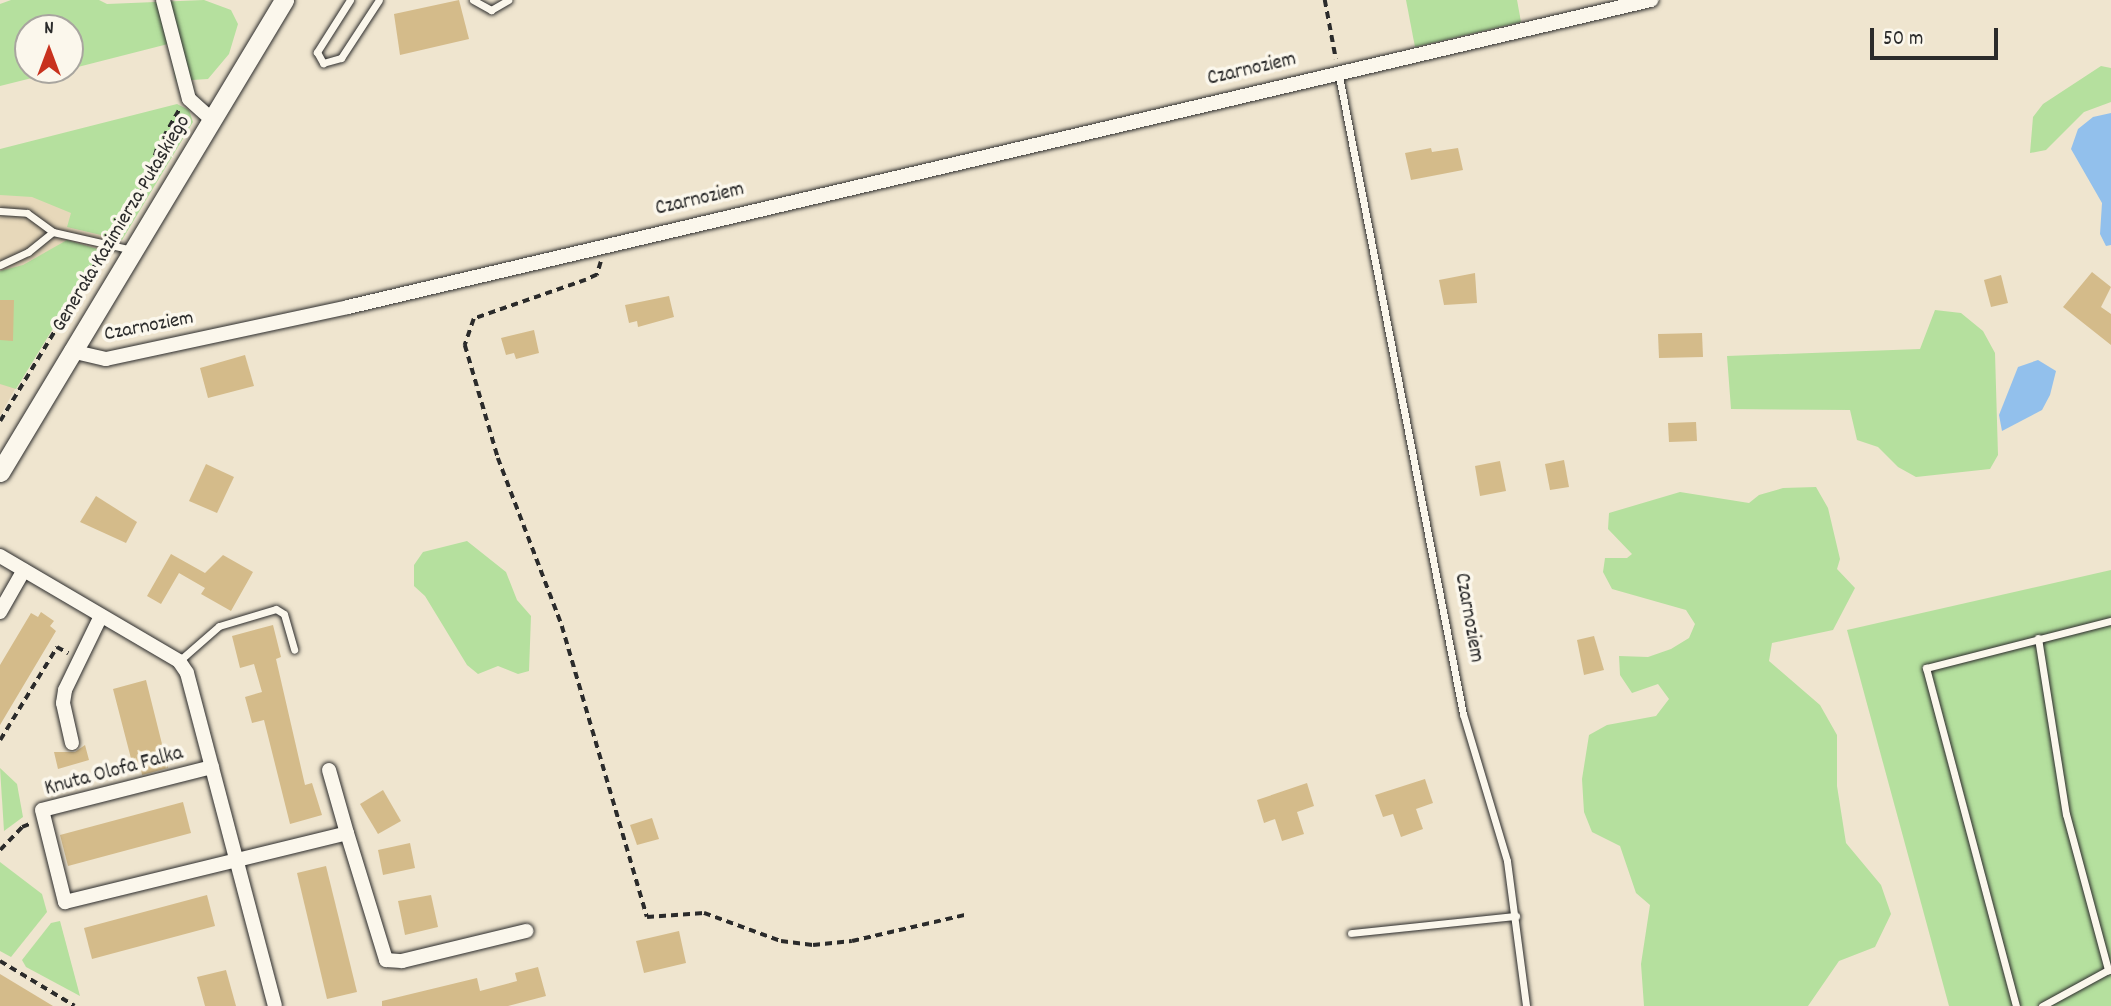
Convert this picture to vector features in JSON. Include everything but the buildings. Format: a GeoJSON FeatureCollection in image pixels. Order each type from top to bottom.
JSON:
{"type":"FeatureCollection","features":[{"type":"Feature","properties":{"kind":"main road","name":"Generała Kazimierza Pułaskiego"},"geometry":{"type":"LineString","coordinates":[[0,472],[284,0]]}},
{"type":"Feature","properties":{"kind":"street"},"geometry":{"type":"LineString","coordinates":[[163,0],[189,99],[212,120]]}},
{"type":"Feature","properties":{"kind":"street","name":"Czarnoziem"},"geometry":{"type":"LineString","coordinates":[[71,351],[106,359],[348,307],[1338,71],[1651,0]]}},
{"type":"Feature","properties":{"kind":"street"},"geometry":{"type":"LineString","coordinates":[[0,556],[180,661]]}},
{"type":"Feature","properties":{"kind":"street"},"geometry":{"type":"LineString","coordinates":[[0,612],[24,570]]}},
{"type":"Feature","properties":{"kind":"street"},"geometry":{"type":"LineString","coordinates":[[72,743],[63,703],[101,616]]}},
{"type":"Feature","properties":{"kind":"street","name":"Knuta Olofa Falka"},"geometry":{"type":"LineString","coordinates":[[180,661],[212,767],[275,1006]]}},
{"type":"Feature","properties":{"kind":"street","name":"Knuta Olofa Falka"},"geometry":{"type":"LineString","coordinates":[[212,767],[42,810],[65,902],[237,863],[346,833]]}},
{"type":"Feature","properties":{"kind":"street"},"geometry":{"type":"LineString","coordinates":[[329,770],[386,960],[401,961],[526,930]]}},
{"type":"Feature","properties":{"kind":"lane"},"geometry":{"type":"LineString","coordinates":[[350,0],[317,52],[323,63],[341,58],[379,0]]}},
{"type":"Feature","properties":{"kind":"lane"},"geometry":{"type":"LineString","coordinates":[[473,0],[491,10],[508,0]]}},
{"type":"Feature","properties":{"kind":"lane","name":"Czarnoziem"},"geometry":{"type":"LineString","coordinates":[[1338,71],[1463,714],[1507,861],[1526,1006]]}},
{"type":"Feature","properties":{"kind":"lane"},"geometry":{"type":"LineString","coordinates":[[0,211],[26,213],[53,232],[132,250]]}},
{"type":"Feature","properties":{"kind":"lane"},"geometry":{"type":"LineString","coordinates":[[0,265],[28,252],[53,232]]}},
{"type":"Feature","properties":{"kind":"lane"},"geometry":{"type":"LineString","coordinates":[[180,661],[219,626],[276,609],[284,614],[294,650]]}},
{"type":"Feature","properties":{"kind":"lane"},"geometry":{"type":"LineString","coordinates":[[2016,1006],[1926,673],[1932,664],[2111,621]]}},
{"type":"Feature","properties":{"kind":"lane"},"geometry":{"type":"LineString","coordinates":[[2038,638],[2066,814],[2110,969],[2042,1006]]}},
{"type":"Feature","properties":{"kind":"lane"},"geometry":{"type":"LineString","coordinates":[[1352,933],[1516,916]]}},
{"type":"Feature","properties":{"kind":"path"},"geometry":{"type":"LineString","coordinates":[[1325,0],[1338,71]]}},
{"type":"Feature","properties":{"kind":"path"},"geometry":{"type":"LineString","coordinates":[[0,421],[148,179],[158,148],[181,106]]}},
{"type":"Feature","properties":{"kind":"path"},"geometry":{"type":"LineString","coordinates":[[598,246],[603,266],[597,275],[487,312],[474,319],[466,345],[498,458],[562,626],[647,917],[704,914],[781,941],[813,945],[852,941],[965,915]]}},
{"type":"Feature","properties":{"kind":"path"},"geometry":{"type":"LineString","coordinates":[[0,740],[57,647],[80,659]]}},
{"type":"Feature","properties":{"kind":"path"},"geometry":{"type":"LineString","coordinates":[[0,849],[22,827],[44,819]]}},
{"type":"Feature","properties":{"kind":"path"},"geometry":{"type":"LineString","coordinates":[[0,833],[8,839]]}},
{"type":"Feature","properties":{"kind":"path"},"geometry":{"type":"LineString","coordinates":[[0,961],[75,1006]]}},
{"type":"Feature","properties":{"kind":"shaded area"},"geometry":{"type":"Polygon","coordinates":[[[0,149],[125,209],[46,333],[0,416],[0,149]]]}},
{"type":"Feature","properties":{"kind":"green space"},"geometry":{"type":"Polygon","coordinates":[[[11,0],[99,0],[107,4],[204,0],[231,10],[238,24],[229,54],[208,79],[176,81],[168,44],[84,65],[84,14],[14,14],[14,82],[0,86],[0,4],[11,0]]]}},
{"type":"Feature","properties":{"kind":"green space"},"geometry":{"type":"Polygon","coordinates":[[[1406,0],[1517,0],[1521,22],[1415,47],[1406,0]]]}},
{"type":"Feature","properties":{"kind":"green space"},"geometry":{"type":"Polygon","coordinates":[[[2101,66],[2111,68],[2111,102],[2084,112],[2046,150],[2030,153],[2033,117],[2043,104],[2101,66]]]}},
{"type":"Feature","properties":{"kind":"green space"},"geometry":{"type":"Polygon","coordinates":[[[177,104],[189,110],[193,122],[122,240],[67,227],[71,213],[32,197],[0,195],[0,149],[177,104]]]}},
{"type":"Feature","properties":{"kind":"green space"},"geometry":{"type":"Polygon","coordinates":[[[67,240],[101,250],[16,389],[0,384],[0,271],[23,265],[67,240]]]}},
{"type":"Feature","properties":{"kind":"green space"},"geometry":{"type":"Polygon","coordinates":[[[1935,310],[1961,313],[1983,331],[1995,353],[1998,455],[1990,469],[1916,477],[1898,467],[1878,447],[1857,440],[1850,410],[1731,409],[1727,356],[1920,349],[1935,310]]]}},
{"type":"Feature","properties":{"kind":"green space"},"geometry":{"type":"Polygon","coordinates":[[[1816,487],[1828,508],[1840,559],[1837,569],[1855,588],[1833,630],[1772,643],[1769,661],[1820,705],[1837,735],[1837,786],[1846,843],[1881,885],[1891,914],[1875,947],[1839,961],[1808,1006],[1644,1006],[1641,964],[1650,905],[1636,893],[1620,846],[1592,832],[1584,812],[1582,779],[1589,735],[1607,725],[1656,716],[1669,699],[1658,684],[1632,693],[1620,675],[1619,656],[1648,657],[1671,649],[1689,638],[1695,624],[1686,610],[1612,589],[1603,572],[1605,558],[1627,558],[1632,554],[1608,529],[1609,513],[1680,492],[1749,503],[1759,495],[1783,488],[1816,487]]]}},
{"type":"Feature","properties":{"kind":"green space"},"geometry":{"type":"Polygon","coordinates":[[[467,541],[506,572],[517,600],[531,616],[529,671],[518,674],[498,666],[478,674],[467,665],[425,596],[414,586],[414,565],[423,552],[467,541]]]}},
{"type":"Feature","properties":{"kind":"green space"},"geometry":{"type":"Polygon","coordinates":[[[2111,570],[2111,1006],[1949,1006],[1847,630],[2111,570]]]}},
{"type":"Feature","properties":{"kind":"green space"},"geometry":{"type":"Polygon","coordinates":[[[0,768],[17,784],[23,817],[4,831],[0,768]]]}},
{"type":"Feature","properties":{"kind":"green space"},"geometry":{"type":"Polygon","coordinates":[[[0,862],[42,894],[47,912],[11,957],[0,951],[0,862]]]}},
{"type":"Feature","properties":{"kind":"green space"},"geometry":{"type":"Polygon","coordinates":[[[60,921],[80,996],[26,967],[22,960],[51,923],[60,921]]]}},
{"type":"Feature","properties":{"kind":"water"},"geometry":{"type":"Polygon","coordinates":[[[2111,113],[2111,245],[2106,246],[2100,234],[2102,203],[2071,149],[2078,129],[2093,117],[2111,113]]]}},
{"type":"Feature","properties":{"kind":"water"},"geometry":{"type":"Polygon","coordinates":[[[2038,360],[2056,371],[2050,395],[2042,410],[2002,431],[1999,415],[2018,367],[2038,360]]]}}]}
